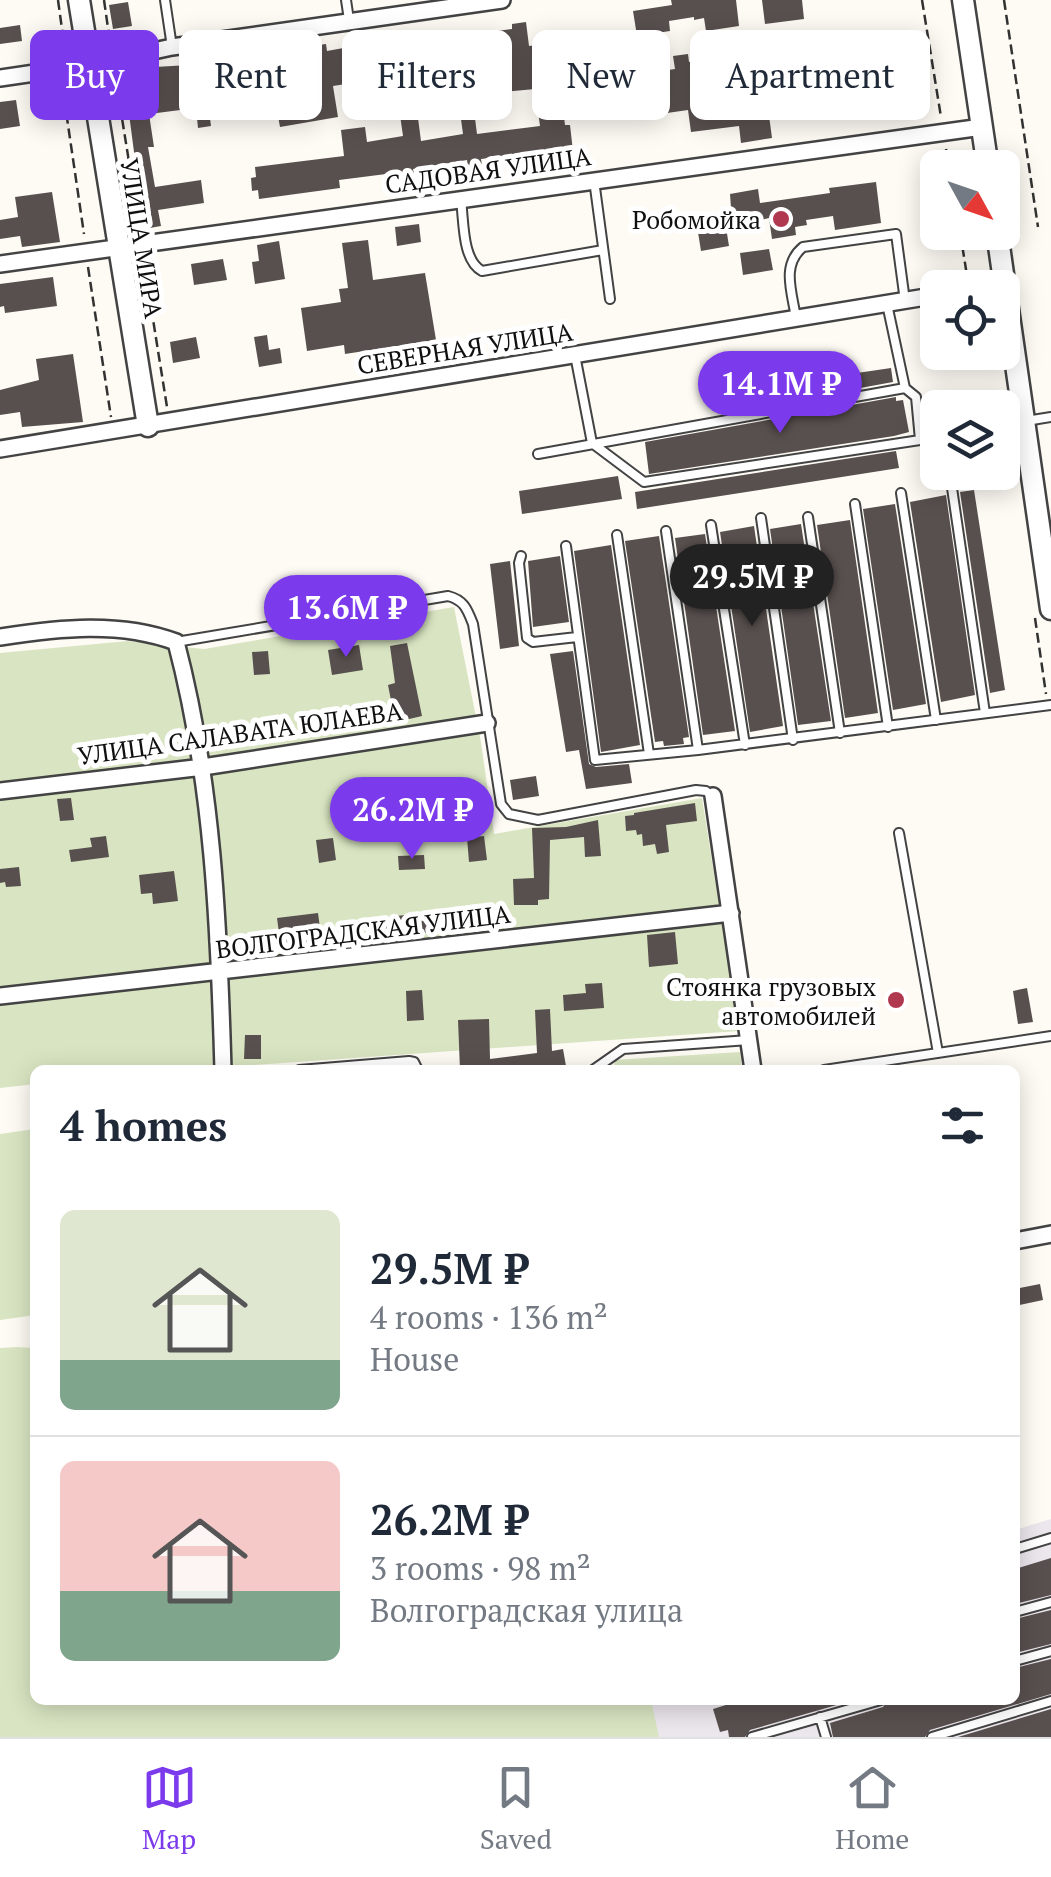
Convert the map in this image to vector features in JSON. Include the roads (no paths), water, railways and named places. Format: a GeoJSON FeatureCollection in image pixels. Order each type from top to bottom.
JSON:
{"type":"FeatureCollection","features":[{"type":"Feature","properties":{"kind":"street","name":"УЛИЦА МИРА"},"geometry":{"type":"LineString","coordinates":[[79,0],[84,30]]}},
{"type":"Feature","properties":{"kind":"street"},"geometry":{"type":"LineString","coordinates":[[159,50],[502,0]]}},
{"type":"Feature","properties":{"kind":"street"},"geometry":{"type":"LineString","coordinates":[[963,0],[985,150]]}},
{"type":"Feature","properties":{"kind":"street"},"geometry":{"type":"LineString","coordinates":[[0,78],[30,73]]}},
{"type":"Feature","properties":{"kind":"street","name":"УЛИЦА МИРА"},"geometry":{"type":"LineString","coordinates":[[98,120],[148,426]]}},
{"type":"Feature","properties":{"kind":"street","name":"САДОВАЯ УЛИЦА"},"geometry":{"type":"LineString","coordinates":[[0,264],[982,127]]}},
{"type":"Feature","properties":{"kind":"street","name":"СЕВЕРНАЯ УЛИЦА"},"geometry":{"type":"LineString","coordinates":[[0,449],[920,298]]}},
{"type":"Feature","properties":{"kind":"street"},"geometry":{"type":"LineString","coordinates":[[1013,370],[1051,608]]}},
{"type":"Feature","properties":{"kind":"street"},"geometry":{"type":"LineString","coordinates":[[0,637],[53,630],[133,628],[176,642],[203,767],[220,972],[223,1065]]}},
{"type":"Feature","properties":{"kind":"street","name":"УЛИЦА САЛАВАТА ЮЛАЕВА"},"geometry":{"type":"LineString","coordinates":[[0,790],[203,767],[487,723]]}},
{"type":"Feature","properties":{"kind":"street"},"geometry":{"type":"LineString","coordinates":[[713,796],[752,1065]]}},
{"type":"Feature","properties":{"kind":"street","name":"ВОЛГОГРАДСКАЯ УЛИЦА"},"geometry":{"type":"LineString","coordinates":[[0,996],[732,914]]}},
{"type":"Feature","properties":{"kind":"street"},"geometry":{"type":"LineString","coordinates":[[1020,1240],[1051,1234]]}},
{"type":"Feature","properties":{"kind":"lane"},"geometry":{"type":"LineString","coordinates":[[165,0],[172,47]]}},
{"type":"Feature","properties":{"kind":"lane"},"geometry":{"type":"LineString","coordinates":[[346,0],[350,22]]}},
{"type":"Feature","properties":{"kind":"lane"},"geometry":{"type":"LineString","coordinates":[[594,180],[610,299]]}},
{"type":"Feature","properties":{"kind":"lane"},"geometry":{"type":"LineString","coordinates":[[460,199],[470,259],[482,271],[603,250]]}},
{"type":"Feature","properties":{"kind":"lane"},"geometry":{"type":"LineString","coordinates":[[796,318],[788,270],[792,256],[803,247],[896,234],[905,300]]}},
{"type":"Feature","properties":{"kind":"lane"},"geometry":{"type":"LineString","coordinates":[[575,355],[592,443],[644,482],[920,440],[916,396],[905,388],[887,304]]}},
{"type":"Feature","properties":{"kind":"lane"},"geometry":{"type":"LineString","coordinates":[[538,454],[905,388]]}},
{"type":"Feature","properties":{"kind":"lane"},"geometry":{"type":"LineString","coordinates":[[1024,422],[1051,417]]}},
{"type":"Feature","properties":{"kind":"lane"},"geometry":{"type":"LineString","coordinates":[[952,490],[985,713]]}},
{"type":"Feature","properties":{"kind":"lane"},"geometry":{"type":"LineString","coordinates":[[902,494],[936,720]]}},
{"type":"Feature","properties":{"kind":"lane"},"geometry":{"type":"LineString","coordinates":[[855,504],[888,726]]}},
{"type":"Feature","properties":{"kind":"lane"},"geometry":{"type":"LineString","coordinates":[[808,517],[840,733]]}},
{"type":"Feature","properties":{"kind":"lane"},"geometry":{"type":"LineString","coordinates":[[761,518],[793,740]]}},
{"type":"Feature","properties":{"kind":"lane"},"geometry":{"type":"LineString","coordinates":[[712,525],[746,746]]}},
{"type":"Feature","properties":{"kind":"lane"},"geometry":{"type":"LineString","coordinates":[[666,530],[698,750]]}},
{"type":"Feature","properties":{"kind":"lane"},"geometry":{"type":"LineString","coordinates":[[616,535],[649,754]]}},
{"type":"Feature","properties":{"kind":"lane"},"geometry":{"type":"LineString","coordinates":[[566,546],[595,760],[746,746],[1051,705]]}},
{"type":"Feature","properties":{"kind":"lane"},"geometry":{"type":"LineString","coordinates":[[522,556],[518,563],[527,638],[533,642],[577,637]]}},
{"type":"Feature","properties":{"kind":"lane"},"geometry":{"type":"LineString","coordinates":[[176,642],[448,596],[459,599],[473,624],[501,804],[510,814],[538,820],[696,790],[713,796]]}},
{"type":"Feature","properties":{"kind":"lane"},"geometry":{"type":"LineString","coordinates":[[898,834],[938,1053]]}},
{"type":"Feature","properties":{"kind":"lane"},"geometry":{"type":"LineString","coordinates":[[858,1065],[1051,1036]]}},
{"type":"Feature","properties":{"kind":"lane"},"geometry":{"type":"LineString","coordinates":[[599,1065],[623,1049],[749,1040]]}},
{"type":"Feature","properties":{"kind":"lane"},"geometry":{"type":"LineString","coordinates":[[606,1060],[606,1065]]}},
{"type":"Feature","properties":{"kind":"lane"},"geometry":{"type":"LineString","coordinates":[[360,1065],[409,1061],[416,1065]]}},
{"type":"Feature","properties":{"kind":"lane"},"geometry":{"type":"LineString","coordinates":[[1020,1547],[1051,1538]]}},
{"type":"Feature","properties":{"kind":"lane"},"geometry":{"type":"LineString","coordinates":[[1020,1611],[1051,1602]]}},
{"type":"Feature","properties":{"kind":"lane"},"geometry":{"type":"LineString","coordinates":[[1020,1660],[1051,1651]]}},
{"type":"Feature","properties":{"kind":"lane"},"geometry":{"type":"LineString","coordinates":[[932,1737],[1051,1701]]}},
{"type":"Feature","properties":{"kind":"lane"},"geometry":{"type":"LineString","coordinates":[[752,1737],[864,1705]]}},
{"type":"Feature","properties":{"kind":"lane"},"geometry":{"type":"LineString","coordinates":[[820,1718],[826,1737]]}},
{"type":"Feature","properties":{"kind":"place","name":"Робомойка"},"geometry":{"type":"Point","coordinates":[781,219]}},
{"type":"Feature","properties":{"kind":"place","name":"Стоянка грузовых автомобилей"},"geometry":{"type":"Point","coordinates":[896,1000]}}]}
